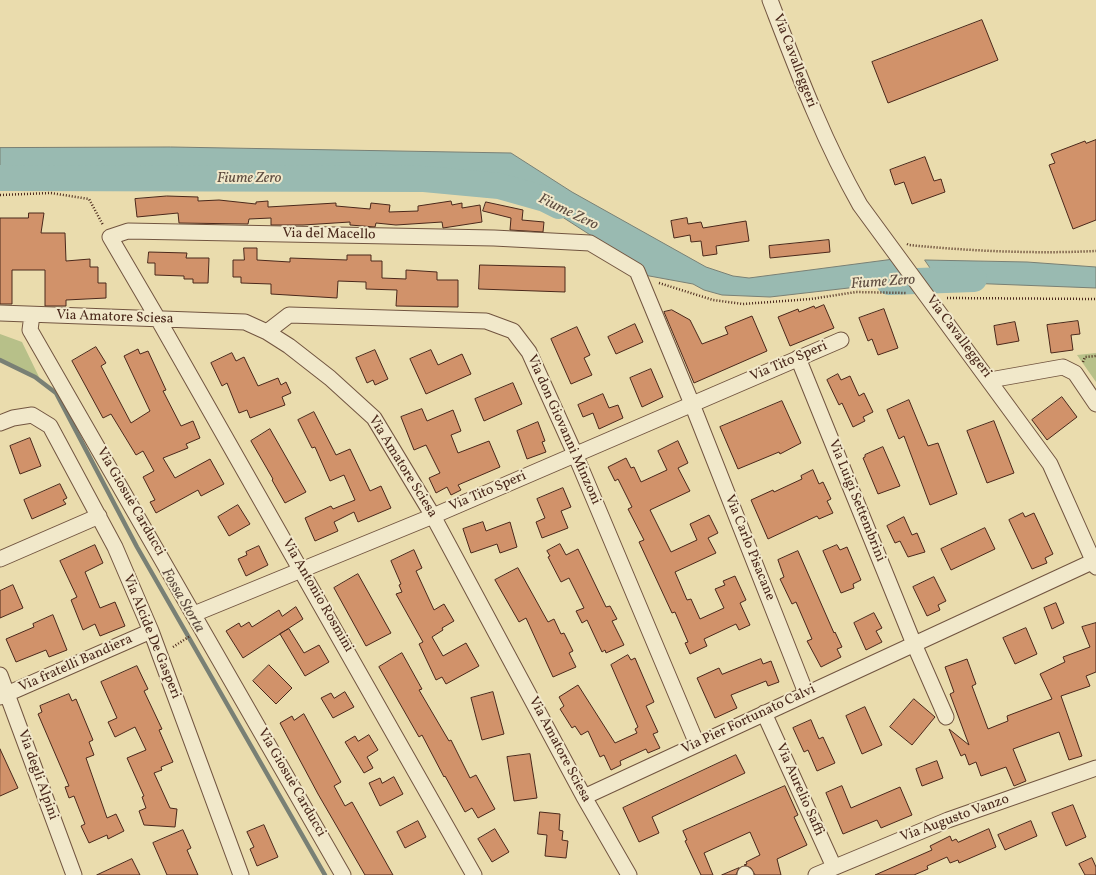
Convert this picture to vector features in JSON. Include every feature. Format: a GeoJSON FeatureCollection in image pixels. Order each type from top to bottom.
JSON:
{"type":"FeatureCollection","features":[{"type":"Feature","properties":{"kind":"street","name":"Via Cavalleggeri"},"geometry":{"type":"LineString","coordinates":[[770,0],[817,122],[838,168],[860,205],[990,380],[1050,464],[1095,564]]}},
{"type":"Feature","properties":{"kind":"street","name":"Via del Macello"},"geometry":{"type":"LineString","coordinates":[[110,237],[128,231],[494,238],[590,243],[637,271]]}},
{"type":"Feature","properties":{"kind":"street"},"geometry":{"type":"LineString","coordinates":[[110,237],[158,318]]}},
{"type":"Feature","properties":{"kind":"street"},"geometry":{"type":"LineString","coordinates":[[637,271],[692,404]]}},
{"type":"Feature","properties":{"kind":"street","name":"Via Amatore Sciesa"},"geometry":{"type":"LineString","coordinates":[[0,313],[245,322],[267,332],[289,346],[374,418],[433,516],[627,874]]}},
{"type":"Feature","properties":{"kind":"street","name":"Via Giosuè Carducci"},"geometry":{"type":"LineString","coordinates":[[32,315],[30,330],[343,875]]}},
{"type":"Feature","properties":{"kind":"street","name":"Via don Giovanni Minzoni"},"geometry":{"type":"LineString","coordinates":[[267,332],[289,315],[486,321],[513,331],[529,352],[576,454],[698,744]]}},
{"type":"Feature","properties":{"kind":"street","name":"Via Antonio Rosmini"},"geometry":{"type":"LineString","coordinates":[[158,318],[474,875]]}},
{"type":"Feature","properties":{"kind":"street","name":"Via Tito Speri"},"geometry":{"type":"LineString","coordinates":[[194,614],[433,516],[841,340]]}},
{"type":"Feature","properties":{"kind":"street","name":"Via Luigi Settembrini"},"geometry":{"type":"LineString","coordinates":[[798,358],[914,644]]}},
{"type":"Feature","properties":{"kind":"street"},"geometry":{"type":"LineString","coordinates":[[990,380],[1063,367],[1075,373],[1096,404]]}},
{"type":"Feature","properties":{"kind":"street","name":"Via Carlo Pisacane"},"geometry":{"type":"LineString","coordinates":[[692,404],[806,693]]}},
{"type":"Feature","properties":{"kind":"street","name":"Via Alcide De Gasperi"},"geometry":{"type":"LineString","coordinates":[[0,423],[13,418],[32,415],[50,426],[99,516],[115,547],[152,631],[241,875]]}},
{"type":"Feature","properties":{"kind":"street"},"geometry":{"type":"LineString","coordinates":[[0,559],[99,516]]}},
{"type":"Feature","properties":{"kind":"street","name":"Via Pier Fortunato Calvi"},"geometry":{"type":"LineString","coordinates":[[584,797],[806,693],[1095,564]]}},
{"type":"Feature","properties":{"kind":"street","name":"Via fratelli Bandiera"},"geometry":{"type":"LineString","coordinates":[[4,696],[152,631]]}},
{"type":"Feature","properties":{"kind":"street"},"geometry":{"type":"LineString","coordinates":[[914,644],[946,717]]}},
{"type":"Feature","properties":{"kind":"street","name":"Via degli Alpini"},"geometry":{"type":"LineString","coordinates":[[0,675],[4,696],[74,875]]}},
{"type":"Feature","properties":{"kind":"street","name":"Via Aurelio Saffi"},"geometry":{"type":"LineString","coordinates":[[764,713],[834,868]]}},
{"type":"Feature","properties":{"kind":"street","name":"Via Augusto Vanzo"},"geometry":{"type":"LineString","coordinates":[[816,875],[948,820],[1096,768]]}},
{"type":"Feature","properties":{"kind":"path"},"geometry":{"type":"LineString","coordinates":[[0,195],[51,193],[89,199],[110,237]]}},
{"type":"Feature","properties":{"kind":"path"},"geometry":{"type":"LineString","coordinates":[[904,240],[909,245],[938,248],[1071,252],[1096,251]]}},
{"type":"Feature","properties":{"kind":"path"},"geometry":{"type":"LineString","coordinates":[[637,271],[655,282],[672,288],[713,300],[743,304],[811,299],[856,292],[901,292],[1096,299]]}},
{"type":"Feature","properties":{"kind":"path"},"geometry":{"type":"LineString","coordinates":[[177,646],[194,634]]}},
{"type":"Feature","properties":{"kind":"green space"},"geometry":{"type":"Polygon","coordinates":[[[0,334],[22,342],[40,379],[27,375],[0,359],[0,334]]]}},
{"type":"Feature","properties":{"kind":"green space"},"geometry":{"type":"Polygon","coordinates":[[[1096,353],[1096,382],[1077,355],[1096,353]]]}},
{"type":"Feature","properties":{"kind":"water"},"geometry":{"type":"Polygon","coordinates":[[[171,147],[511,153],[572,192],[706,267],[733,276],[749,278],[894,259],[909,285],[866,286],[770,297],[722,295],[704,290],[693,284],[644,275],[626,258],[508,182],[200,175],[0,179],[0,148],[171,147]]]}},
{"type":"Feature","properties":{"kind":"water"},"geometry":{"type":"Polygon","coordinates":[[[925,260],[1027,262],[1096,267],[1096,288],[940,282],[925,260]]]}},
{"type":"Feature","properties":{"kind":"building"},"geometry":{"type":"Polygon","coordinates":[[[982,20],[998,60],[888,103],[872,62],[982,20]]]}},
{"type":"Feature","properties":{"kind":"building"},"geometry":{"type":"Polygon","coordinates":[[[1096,140],[1096,220],[1073,229],[1049,165],[1055,163],[1051,154],[1085,141],[1086,143],[1096,140]]]}},
{"type":"Feature","properties":{"kind":"building"},"geometry":{"type":"Polygon","coordinates":[[[925,157],[934,181],[941,179],[945,192],[912,204],[904,182],[895,185],[890,170],[925,157]]]}},
{"type":"Feature","properties":{"kind":"building"},"geometry":{"type":"Polygon","coordinates":[[[167,196],[198,197],[198,201],[219,200],[256,204],[256,202],[268,201],[268,207],[336,203],[336,206],[370,209],[371,203],[390,205],[389,212],[418,211],[418,206],[451,201],[452,205],[462,203],[462,208],[480,205],[482,222],[443,228],[442,222],[396,225],[376,223],[375,227],[350,225],[350,222],[303,225],[271,225],[271,218],[249,219],[248,224],[179,223],[178,213],[137,217],[135,199],[167,196]]]}},
{"type":"Feature","properties":{"kind":"building"},"geometry":{"type":"Polygon","coordinates":[[[486,202],[523,210],[522,220],[544,222],[543,232],[510,230],[511,218],[483,211],[486,202]]]}},
{"type":"Feature","properties":{"kind":"building"},"geometry":{"type":"Polygon","coordinates":[[[29,213],[44,213],[41,233],[65,233],[66,261],[90,259],[90,267],[98,267],[98,283],[106,283],[106,298],[66,300],[66,306],[45,306],[45,270],[12,270],[12,304],[0,304],[0,218],[28,218],[29,213]]]}},
{"type":"Feature","properties":{"kind":"building"},"geometry":{"type":"Polygon","coordinates":[[[687,218],[688,224],[701,222],[703,228],[746,221],[749,241],[716,246],[717,254],[703,256],[701,241],[691,242],[690,235],[674,238],[671,221],[687,218]]]}},
{"type":"Feature","properties":{"kind":"building"},"geometry":{"type":"Polygon","coordinates":[[[829,240],[830,252],[770,258],[769,246],[829,240]]]}},
{"type":"Feature","properties":{"kind":"building"},"geometry":{"type":"Polygon","coordinates":[[[244,248],[257,248],[257,260],[290,262],[290,258],[347,260],[347,255],[371,255],[371,261],[382,261],[382,278],[406,279],[406,270],[437,272],[437,280],[458,280],[458,307],[396,306],[397,290],[366,289],[366,282],[338,281],[337,298],[271,294],[271,284],[241,283],[241,277],[233,277],[233,260],[244,260],[244,248]]]}},
{"type":"Feature","properties":{"kind":"building"},"geometry":{"type":"Polygon","coordinates":[[[149,252],[187,253],[186,258],[209,258],[208,283],[193,283],[193,279],[184,279],[184,276],[155,275],[155,263],[148,263],[149,252]]]}},
{"type":"Feature","properties":{"kind":"building"},"geometry":{"type":"Polygon","coordinates":[[[480,265],[565,267],[565,292],[479,289],[480,265]]]}},
{"type":"Feature","properties":{"kind":"building"},"geometry":{"type":"Polygon","coordinates":[[[824,305],[834,328],[790,346],[778,317],[798,309],[799,312],[814,306],[815,308],[824,305]]]}},
{"type":"Feature","properties":{"kind":"building"},"geometry":{"type":"Polygon","coordinates":[[[884,309],[898,348],[878,355],[872,339],[868,341],[859,318],[884,309]]]}},
{"type":"Feature","properties":{"kind":"building"},"geometry":{"type":"Polygon","coordinates":[[[672,310],[690,320],[702,344],[728,334],[725,327],[752,316],[767,351],[694,383],[664,312],[672,310]]]}},
{"type":"Feature","properties":{"kind":"building"},"geometry":{"type":"Polygon","coordinates":[[[1078,321],[1080,334],[1071,335],[1073,350],[1051,353],[1047,325],[1078,321]]]}},
{"type":"Feature","properties":{"kind":"building"},"geometry":{"type":"Polygon","coordinates":[[[1015,322],[1019,341],[997,345],[994,326],[1015,322]]]}},
{"type":"Feature","properties":{"kind":"building"},"geometry":{"type":"Polygon","coordinates":[[[635,324],[643,342],[616,354],[608,337],[635,324]]]}},
{"type":"Feature","properties":{"kind":"building"},"geometry":{"type":"Polygon","coordinates":[[[577,327],[590,355],[584,358],[592,375],[571,384],[551,339],[577,327]]]}},
{"type":"Feature","properties":{"kind":"building"},"geometry":{"type":"Polygon","coordinates":[[[96,347],[106,363],[101,366],[131,423],[150,411],[124,356],[138,349],[140,354],[148,351],[166,390],[163,391],[181,426],[193,421],[200,438],[186,444],[188,448],[163,458],[175,478],[210,459],[224,484],[201,496],[198,490],[156,513],[150,502],[155,500],[143,477],[154,471],[143,451],[136,455],[111,414],[103,418],[72,361],[96,347]]]}},
{"type":"Feature","properties":{"kind":"building"},"geometry":{"type":"Polygon","coordinates":[[[375,350],[388,379],[375,385],[373,380],[367,383],[356,358],[375,350]]]}},
{"type":"Feature","properties":{"kind":"building"},"geometry":{"type":"Polygon","coordinates":[[[431,350],[438,365],[462,354],[471,374],[426,394],[410,359],[431,350]]]}},
{"type":"Feature","properties":{"kind":"building"},"geometry":{"type":"Polygon","coordinates":[[[232,353],[236,361],[244,357],[258,386],[278,378],[281,385],[286,382],[291,393],[282,397],[285,405],[250,418],[247,410],[239,413],[227,383],[222,386],[211,363],[232,353]]]}},
{"type":"Feature","properties":{"kind":"building"},"geometry":{"type":"Polygon","coordinates":[[[651,369],[663,397],[642,407],[630,378],[651,369]]]}},
{"type":"Feature","properties":{"kind":"building"},"geometry":{"type":"Polygon","coordinates":[[[838,374],[841,380],[850,376],[859,396],[864,393],[873,412],[863,417],[865,421],[853,427],[842,403],[839,405],[827,380],[838,374]]]}},
{"type":"Feature","properties":{"kind":"building"},"geometry":{"type":"Polygon","coordinates":[[[513,383],[522,404],[484,421],[475,399],[513,383]]]}},
{"type":"Feature","properties":{"kind":"building"},"geometry":{"type":"Polygon","coordinates":[[[603,394],[609,408],[618,405],[623,418],[599,429],[593,413],[583,417],[578,405],[603,394]]]}},
{"type":"Feature","properties":{"kind":"building"},"geometry":{"type":"Polygon","coordinates":[[[1062,397],[1077,417],[1047,440],[1032,420],[1062,397]]]}},
{"type":"Feature","properties":{"kind":"building"},"geometry":{"type":"Polygon","coordinates":[[[909,400],[928,446],[938,443],[957,494],[930,505],[904,436],[899,439],[887,410],[909,400]]]}},
{"type":"Feature","properties":{"kind":"building"},"geometry":{"type":"Polygon","coordinates":[[[782,401],[801,443],[780,454],[779,452],[738,469],[720,427],[782,401]]]}},
{"type":"Feature","properties":{"kind":"building"},"geometry":{"type":"Polygon","coordinates":[[[422,409],[427,421],[453,410],[461,431],[451,435],[458,453],[489,441],[500,467],[458,485],[461,490],[451,495],[447,487],[436,493],[429,478],[440,473],[426,445],[414,450],[401,417],[422,409]]]}},
{"type":"Feature","properties":{"kind":"building"},"geometry":{"type":"Polygon","coordinates":[[[314,412],[336,455],[350,449],[370,491],[381,486],[391,508],[358,522],[354,512],[334,522],[338,531],[315,541],[305,518],[331,506],[333,509],[355,500],[344,475],[330,481],[315,447],[312,448],[298,420],[314,412]]]}},
{"type":"Feature","properties":{"kind":"building"},"geometry":{"type":"Polygon","coordinates":[[[994,421],[1014,473],[987,483],[967,431],[994,421]]]}},
{"type":"Feature","properties":{"kind":"building"},"geometry":{"type":"Polygon","coordinates":[[[538,422],[545,441],[542,442],[546,452],[527,459],[517,431],[538,422]]]}},
{"type":"Feature","properties":{"kind":"building"},"geometry":{"type":"Polygon","coordinates":[[[270,429],[306,492],[285,503],[251,441],[270,429]]]}},
{"type":"Feature","properties":{"kind":"building"},"geometry":{"type":"Polygon","coordinates":[[[30,438],[41,466],[20,474],[10,446],[30,438]]]}},
{"type":"Feature","properties":{"kind":"building"},"geometry":{"type":"Polygon","coordinates":[[[678,441],[688,463],[678,468],[690,491],[650,510],[671,552],[697,540],[690,524],[709,515],[718,533],[708,538],[716,553],[675,572],[687,600],[691,599],[700,619],[724,608],[715,589],[725,585],[723,581],[735,576],[746,600],[740,603],[750,625],[739,630],[736,624],[704,639],[707,646],[690,654],[685,643],[688,642],[675,612],[672,613],[639,542],[644,540],[628,509],[632,507],[618,479],[615,481],[608,467],[626,458],[631,468],[634,467],[641,482],[667,470],[658,451],[678,441]]]}},
{"type":"Feature","properties":{"kind":"building"},"geometry":{"type":"Polygon","coordinates":[[[883,447],[900,486],[878,494],[863,458],[865,455],[883,447]]]}},
{"type":"Feature","properties":{"kind":"building"},"geometry":{"type":"Polygon","coordinates":[[[813,470],[819,484],[823,482],[831,499],[827,501],[833,513],[819,519],[817,516],[768,539],[751,500],[773,490],[774,492],[802,479],[801,476],[813,470]]]}},
{"type":"Feature","properties":{"kind":"building"},"geometry":{"type":"Polygon","coordinates":[[[60,484],[67,498],[63,500],[66,504],[32,519],[24,500],[60,484]]]}},
{"type":"Feature","properties":{"kind":"building"},"geometry":{"type":"Polygon","coordinates":[[[563,488],[571,507],[561,511],[568,528],[542,538],[536,522],[545,518],[537,499],[563,488]]]}},
{"type":"Feature","properties":{"kind":"building"},"geometry":{"type":"Polygon","coordinates":[[[238,505],[250,524],[229,536],[218,517],[238,505]]]}},
{"type":"Feature","properties":{"kind":"building"},"geometry":{"type":"Polygon","coordinates":[[[1023,513],[1025,517],[1034,513],[1053,554],[1045,558],[1047,563],[1032,569],[1009,520],[1023,513]]]}},
{"type":"Feature","properties":{"kind":"building"},"geometry":{"type":"Polygon","coordinates":[[[904,517],[912,535],[917,533],[925,552],[908,557],[900,541],[895,543],[887,526],[904,517]]]}},
{"type":"Feature","properties":{"kind":"building"},"geometry":{"type":"Polygon","coordinates":[[[483,522],[486,531],[510,522],[517,547],[500,553],[497,544],[471,553],[463,529],[483,522]]]}},
{"type":"Feature","properties":{"kind":"building"},"geometry":{"type":"Polygon","coordinates":[[[985,528],[995,549],[951,570],[941,549],[985,528]]]}},
{"type":"Feature","properties":{"kind":"building"},"geometry":{"type":"Polygon","coordinates":[[[560,544],[566,555],[578,549],[606,607],[610,606],[617,619],[612,621],[624,645],[606,653],[605,650],[602,652],[587,620],[582,623],[576,611],[584,608],[569,578],[561,582],[548,557],[550,556],[547,551],[560,544]]]}},
{"type":"Feature","properties":{"kind":"building"},"geometry":{"type":"Polygon","coordinates":[[[95,545],[103,563],[85,572],[100,608],[115,602],[125,626],[100,636],[95,624],[83,630],[71,600],[77,597],[60,561],[95,545]]]}},
{"type":"Feature","properties":{"kind":"building"},"geometry":{"type":"Polygon","coordinates":[[[837,545],[840,550],[847,547],[861,580],[853,584],[854,588],[841,593],[823,551],[837,545]]]}},
{"type":"Feature","properties":{"kind":"building"},"geometry":{"type":"Polygon","coordinates":[[[259,546],[268,565],[246,576],[238,559],[247,555],[246,552],[259,546]]]}},
{"type":"Feature","properties":{"kind":"building"},"geometry":{"type":"Polygon","coordinates":[[[414,550],[422,568],[416,571],[434,610],[444,604],[454,621],[442,628],[443,630],[432,637],[443,656],[466,643],[479,666],[446,684],[442,677],[436,680],[419,644],[423,642],[396,594],[402,592],[399,585],[401,584],[391,561],[414,550]]]}},
{"type":"Feature","properties":{"kind":"building"},"geometry":{"type":"Polygon","coordinates":[[[798,551],[834,633],[835,632],[842,647],[837,649],[841,657],[821,667],[807,641],[812,639],[796,602],[792,604],[780,579],[784,577],[778,560],[798,551]]]}},
{"type":"Feature","properties":{"kind":"building"},"geometry":{"type":"Polygon","coordinates":[[[518,568],[548,622],[554,619],[561,634],[564,633],[573,651],[569,653],[576,667],[553,677],[526,618],[519,622],[495,580],[518,568]]]}},
{"type":"Feature","properties":{"kind":"building"},"geometry":{"type":"Polygon","coordinates":[[[358,574],[391,633],[366,646],[334,588],[358,574]]]}},
{"type":"Feature","properties":{"kind":"building"},"geometry":{"type":"Polygon","coordinates":[[[934,577],[946,601],[938,605],[940,610],[927,616],[913,587],[934,577]]]}},
{"type":"Feature","properties":{"kind":"building"},"geometry":{"type":"Polygon","coordinates":[[[13,585],[23,608],[0,618],[0,591],[13,585]]]}},
{"type":"Feature","properties":{"kind":"building"},"geometry":{"type":"Polygon","coordinates":[[[1056,603],[1064,623],[1052,629],[1044,608],[1056,603]]]}},
{"type":"Feature","properties":{"kind":"building"},"geometry":{"type":"Polygon","coordinates":[[[296,607],[303,619],[243,658],[226,631],[239,623],[241,627],[249,622],[252,627],[279,610],[282,616],[296,607]]]}},
{"type":"Feature","properties":{"kind":"building"},"geometry":{"type":"Polygon","coordinates":[[[874,613],[882,628],[876,631],[882,642],[866,650],[854,623],[874,613]]]}},
{"type":"Feature","properties":{"kind":"building"},"geometry":{"type":"Polygon","coordinates":[[[53,615],[67,650],[49,657],[46,650],[16,662],[6,639],[34,627],[33,624],[53,615]]]}},
{"type":"Feature","properties":{"kind":"building"},"geometry":{"type":"Polygon","coordinates":[[[1096,623],[1096,672],[1086,676],[1090,686],[1061,696],[1082,756],[1069,760],[1059,732],[1013,749],[1026,781],[1014,786],[1006,767],[981,776],[976,762],[969,765],[965,754],[961,756],[949,729],[969,745],[950,694],[954,692],[945,667],[967,659],[976,684],[972,686],[988,729],[1008,721],[1007,716],[1052,699],[1040,674],[1065,662],[1063,657],[1090,647],[1082,627],[1096,623]]]}},
{"type":"Feature","properties":{"kind":"building"},"geometry":{"type":"Polygon","coordinates":[[[1026,628],[1037,654],[1015,664],[1003,638],[1026,628]]]}},
{"type":"Feature","properties":{"kind":"building"},"geometry":{"type":"Polygon","coordinates":[[[289,629],[304,653],[319,645],[329,662],[305,676],[280,634],[289,629]]]}},
{"type":"Feature","properties":{"kind":"building"},"geometry":{"type":"Polygon","coordinates":[[[402,653],[422,689],[419,690],[449,741],[451,740],[470,778],[476,775],[495,809],[478,818],[472,808],[465,812],[445,776],[444,777],[422,735],[419,737],[379,667],[402,653]]]}},
{"type":"Feature","properties":{"kind":"building"},"geometry":{"type":"Polygon","coordinates":[[[628,655],[631,660],[635,658],[654,702],[646,706],[658,732],[653,734],[660,748],[648,753],[646,749],[620,761],[621,765],[611,770],[604,755],[600,757],[588,731],[581,735],[575,726],[572,728],[560,709],[564,706],[559,697],[578,685],[615,743],[637,733],[635,729],[638,727],[611,665],[628,655]]]}},
{"type":"Feature","properties":{"kind":"building"},"geometry":{"type":"Polygon","coordinates":[[[761,659],[763,664],[771,661],[779,682],[768,686],[766,681],[731,695],[737,708],[715,718],[697,678],[719,668],[722,674],[761,659]]]}},
{"type":"Feature","properties":{"kind":"building"},"geometry":{"type":"Polygon","coordinates":[[[269,665],[292,688],[276,704],[253,681],[269,665]]]}},
{"type":"Feature","properties":{"kind":"building"},"geometry":{"type":"Polygon","coordinates":[[[137,666],[148,689],[144,691],[162,729],[159,730],[173,762],[161,767],[162,770],[154,773],[170,808],[177,809],[175,827],[144,825],[139,811],[146,808],[142,797],[144,796],[127,758],[146,750],[135,727],[115,737],[108,722],[117,718],[101,682],[137,666]]]}},
{"type":"Feature","properties":{"kind":"building"},"geometry":{"type":"Polygon","coordinates":[[[345,692],[354,707],[333,718],[321,698],[331,693],[334,698],[345,692]]]}},
{"type":"Feature","properties":{"kind":"building"},"geometry":{"type":"Polygon","coordinates":[[[493,692],[504,734],[482,740],[471,698],[493,692]]]}},
{"type":"Feature","properties":{"kind":"building"},"geometry":{"type":"Polygon","coordinates":[[[69,694],[72,701],[76,699],[93,740],[89,742],[94,755],[86,758],[107,818],[116,814],[124,831],[108,839],[107,835],[89,843],[81,826],[85,824],[74,796],[69,798],[65,787],[69,786],[38,714],[42,712],[40,706],[69,694]]]}},
{"type":"Feature","properties":{"kind":"building"},"geometry":{"type":"Polygon","coordinates":[[[914,699],[935,717],[912,745],[890,727],[914,699]]]}},
{"type":"Feature","properties":{"kind":"building"},"geometry":{"type":"Polygon","coordinates":[[[865,707],[882,745],[862,754],[846,716],[865,707]]]}},
{"type":"Feature","properties":{"kind":"building"},"geometry":{"type":"Polygon","coordinates":[[[304,714],[341,782],[334,786],[345,806],[352,802],[393,875],[365,875],[318,794],[280,723],[292,716],[294,720],[304,714]]]}},
{"type":"Feature","properties":{"kind":"building"},"geometry":{"type":"Polygon","coordinates":[[[811,720],[819,739],[823,737],[835,763],[817,771],[808,750],[804,752],[793,728],[811,720]]]}},
{"type":"Feature","properties":{"kind":"building"},"geometry":{"type":"Polygon","coordinates":[[[369,735],[378,750],[367,757],[373,768],[364,773],[345,742],[355,736],[358,741],[369,735]]]}},
{"type":"Feature","properties":{"kind":"building"},"geometry":{"type":"Polygon","coordinates":[[[0,749],[18,788],[0,796],[0,749]]]}},
{"type":"Feature","properties":{"kind":"building"},"geometry":{"type":"Polygon","coordinates":[[[530,754],[537,798],[514,801],[507,757],[530,754]]]}},
{"type":"Feature","properties":{"kind":"building"},"geometry":{"type":"Polygon","coordinates":[[[736,755],[745,773],[652,817],[659,833],[639,842],[623,808],[736,755]]]}},
{"type":"Feature","properties":{"kind":"building"},"geometry":{"type":"Polygon","coordinates":[[[937,761],[943,778],[922,786],[916,769],[937,761]]]}},
{"type":"Feature","properties":{"kind":"building"},"geometry":{"type":"Polygon","coordinates":[[[394,777],[403,794],[380,806],[369,783],[380,778],[382,783],[394,777]]]}},
{"type":"Feature","properties":{"kind":"building"},"geometry":{"type":"Polygon","coordinates":[[[785,786],[798,815],[794,817],[807,845],[777,859],[781,875],[755,875],[751,868],[744,865],[747,864],[746,862],[760,855],[750,832],[704,853],[713,875],[701,875],[685,841],[687,840],[683,831],[785,786]]]}},
{"type":"Feature","properties":{"kind":"building"},"geometry":{"type":"Polygon","coordinates":[[[842,786],[851,808],[900,787],[912,815],[881,828],[877,820],[843,834],[826,793],[842,786]]]}},
{"type":"Feature","properties":{"kind":"building"},"geometry":{"type":"Polygon","coordinates":[[[1073,805],[1086,837],[1066,846],[1052,813],[1073,805]]]}},
{"type":"Feature","properties":{"kind":"building"},"geometry":{"type":"Polygon","coordinates":[[[540,812],[560,814],[559,830],[563,831],[562,840],[568,841],[566,858],[545,856],[547,835],[538,834],[540,812]]]}},
{"type":"Feature","properties":{"kind":"building"},"geometry":{"type":"Polygon","coordinates":[[[418,821],[426,837],[405,848],[397,832],[418,821]]]}},
{"type":"Feature","properties":{"kind":"building"},"geometry":{"type":"Polygon","coordinates":[[[1031,821],[1037,836],[1005,850],[998,835],[1031,821]]]}},
{"type":"Feature","properties":{"kind":"building"},"geometry":{"type":"Polygon","coordinates":[[[264,825],[278,857],[257,866],[250,849],[254,847],[247,832],[264,825]]]}},
{"type":"Feature","properties":{"kind":"building"},"geometry":{"type":"Polygon","coordinates":[[[495,829],[509,852],[492,862],[478,839],[495,829]]]}},
{"type":"Feature","properties":{"kind":"building"},"geometry":{"type":"Polygon","coordinates":[[[989,829],[996,847],[959,863],[958,860],[950,863],[947,857],[927,866],[928,869],[914,875],[875,875],[932,850],[930,846],[950,836],[952,841],[956,839],[958,842],[989,829]]]}},
{"type":"Feature","properties":{"kind":"building"},"geometry":{"type":"Polygon","coordinates":[[[183,830],[191,848],[187,850],[198,875],[167,875],[153,843],[183,830]]]}},
{"type":"Feature","properties":{"kind":"building"},"geometry":{"type":"Polygon","coordinates":[[[1092,858],[1096,867],[1096,875],[1085,875],[1079,864],[1092,858]]]}},
{"type":"Feature","properties":{"kind":"building"},"geometry":{"type":"Polygon","coordinates":[[[132,859],[140,875],[97,875],[132,859]]]}},
{"type":"Feature","properties":{"kind":"building"},"geometry":{"type":"Polygon","coordinates":[[[739,868],[736,875],[722,875],[739,868]]]}},
{"type":"Feature","properties":{"kind":"waterway","name":"Fiume Zero"},"geometry":{"type":"LineString","coordinates":[[0,178],[424,179],[499,186],[545,199],[559,206]]}},
{"type":"Feature","properties":{"kind":"waterway","name":"Fiume Zero"},"geometry":{"type":"LineString","coordinates":[[889,282],[974,279]]}},
{"type":"Feature","properties":{"kind":"waterway","name":"Fossa Storta"},"geometry":{"type":"LineString","coordinates":[[0,360],[35,377],[56,393],[137,547],[325,875]]}}]}
